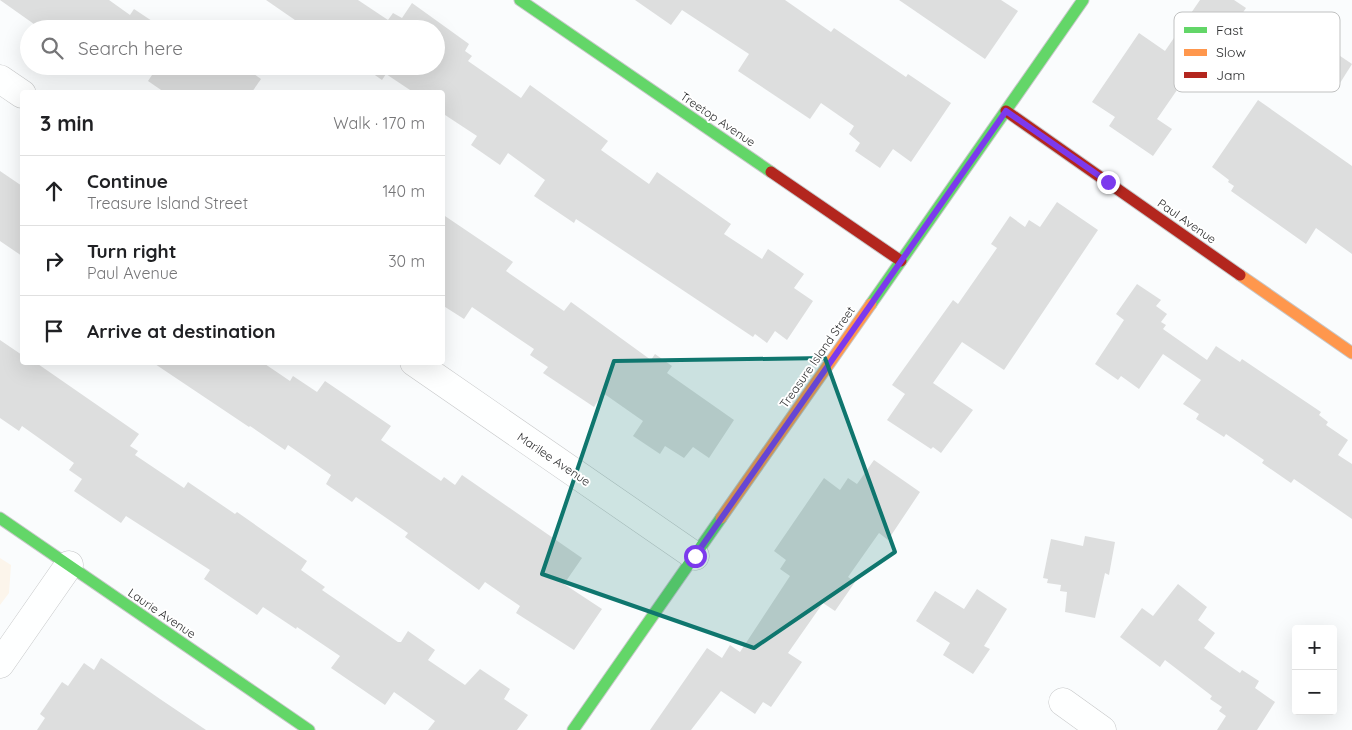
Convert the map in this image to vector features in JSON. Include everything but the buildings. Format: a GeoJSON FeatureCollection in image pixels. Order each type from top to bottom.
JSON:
{"type":"FeatureCollection","features":[{"type":"Feature","properties":{"kind":"street","name":"Treetop Avenue"},"geometry":{"type":"LineString","coordinates":[[520,0],[901,261]]}},
{"type":"Feature","properties":{"kind":"street","name":"Treasure Island Street"},"geometry":{"type":"LineString","coordinates":[[573,730],[1083,0]]}},
{"type":"Feature","properties":{"kind":"street"},"geometry":{"type":"LineString","coordinates":[[0,79],[20,93]]}},
{"type":"Feature","properties":{"kind":"street","name":"Paul Avenue"},"geometry":{"type":"LineString","coordinates":[[1006,111],[1352,353]]}},
{"type":"Feature","properties":{"kind":"street","name":"Marilee Avenue"},"geometry":{"type":"LineString","coordinates":[[418,365],[695,556]]}},
{"type":"Feature","properties":{"kind":"street","name":"Laurie Avenue"},"geometry":{"type":"LineString","coordinates":[[0,518],[309,730]]}},
{"type":"Feature","properties":{"kind":"street"},"geometry":{"type":"LineString","coordinates":[[0,664],[69,565]]}},
{"type":"Feature","properties":{"kind":"street"},"geometry":{"type":"LineString","coordinates":[[1063,702],[1102,730]]}},
{"type":"Feature","properties":{"kind":"highlighted area"},"geometry":{"type":"Polygon","coordinates":[[[825,358],[895,552],[754,648],[542,574],[614,361],[825,358]]]}},
{"type":"Feature","properties":{"kind":"shaded area"},"geometry":{"type":"Polygon","coordinates":[[[0,558],[11,565],[9,593],[0,605],[0,558]]]}},
{"type":"Feature","properties":{"kind":"traffic: fast"},"geometry":{"type":"LineString","coordinates":[[520,0],[771,172]]}},
{"type":"Feature","properties":{"kind":"traffic: fast"},"geometry":{"type":"LineString","coordinates":[[871,304],[1083,0]]}},
{"type":"Feature","properties":{"kind":"traffic: fast"},"geometry":{"type":"LineString","coordinates":[[0,518],[309,730]]}},
{"type":"Feature","properties":{"kind":"traffic: fast"},"geometry":{"type":"LineString","coordinates":[[573,730],[721,518]]}},
{"type":"Feature","properties":{"kind":"traffic: slow"},"geometry":{"type":"LineString","coordinates":[[1240,275],[1352,353]]}},
{"type":"Feature","properties":{"kind":"traffic: slow"},"geometry":{"type":"LineString","coordinates":[[721,518],[871,304]]}},
{"type":"Feature","properties":{"kind":"traffic: jam"},"geometry":{"type":"LineString","coordinates":[[1006,111],[1240,275]]}},
{"type":"Feature","properties":{"kind":"traffic: jam"},"geometry":{"type":"LineString","coordinates":[[771,172],[901,261]]}},
{"type":"Feature","properties":{"kind":"route"},"geometry":{"type":"LineString","coordinates":[[695,556],[1006,111],[1108,182]]}}]}
